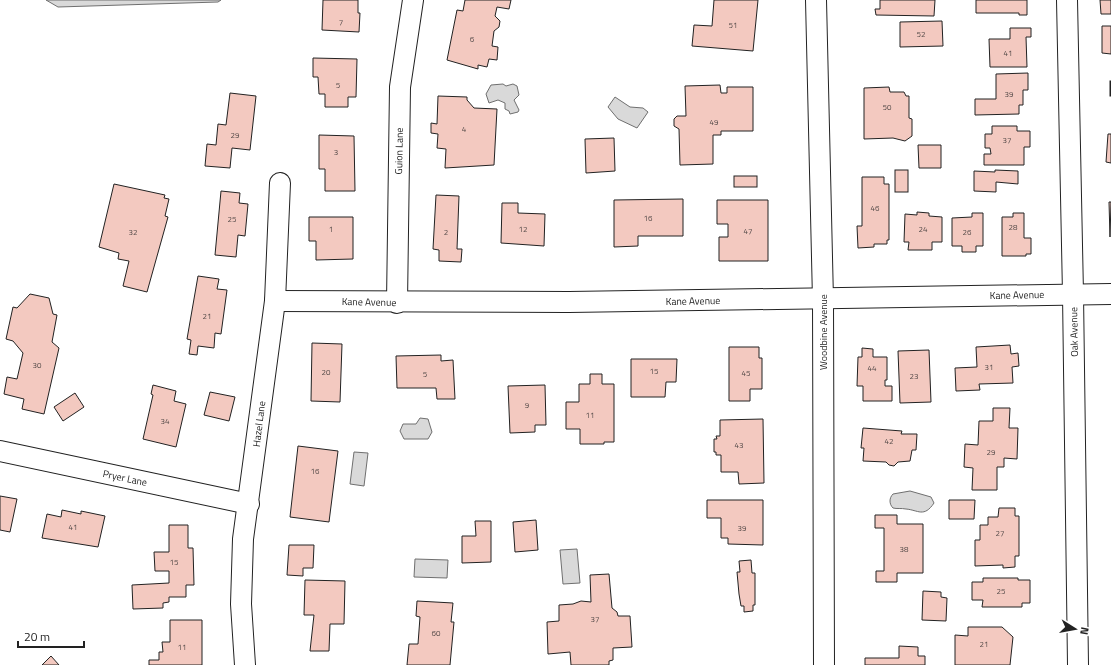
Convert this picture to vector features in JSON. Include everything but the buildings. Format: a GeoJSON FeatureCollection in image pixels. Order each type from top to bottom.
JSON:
{"type":"FeatureCollection","features":[{"type":"Feature","properties":{"kind":"street","name":"Guion Lane"},"geometry":{"type":"LineString","coordinates":[[397,303],[400,87],[413,0]]}},
{"type":"Feature","properties":{"kind":"street","name":"Woodbine Avenue"},"geometry":{"type":"LineString","coordinates":[[816,0],[823,300],[824,665]]}},
{"type":"Feature","properties":{"kind":"street","name":"Oak Avenue"},"geometry":{"type":"LineString","coordinates":[[1067,0],[1078,665]]}},
{"type":"Feature","properties":{"kind":"street","name":"Hazel Lane"},"geometry":{"type":"LineString","coordinates":[[245,665],[241,604],[243,539],[249,504],[275,302],[280,183]]}},
{"type":"Feature","properties":{"kind":"street","name":"Kane Avenue"},"geometry":{"type":"LineString","coordinates":[[275,302],[397,303],[823,300],[1111,294]]}},
{"type":"Feature","properties":{"kind":"street","name":"Pryer Lane"},"geometry":{"type":"LineString","coordinates":[[0,452],[249,504]]}},
{"type":"Feature","properties":{"kind":"shaded area"},"geometry":{"type":"Polygon","coordinates":[[[46,0],[221,0],[218,2],[58,7],[46,0]]]}},
{"type":"Feature","properties":{"kind":"shaded area"},"geometry":{"type":"Polygon","coordinates":[[[503,84],[506,86],[513,84],[517,86],[519,95],[514,100],[519,110],[518,112],[510,114],[509,111],[505,109],[505,103],[498,100],[489,103],[486,94],[491,85],[503,84]]]}},
{"type":"Feature","properties":{"kind":"shaded area"},"geometry":{"type":"Polygon","coordinates":[[[615,97],[630,107],[643,108],[648,112],[637,128],[618,119],[608,107],[615,97]]]}},
{"type":"Feature","properties":{"kind":"shaded area"},"geometry":{"type":"Polygon","coordinates":[[[420,418],[428,419],[432,432],[428,439],[404,439],[400,431],[403,424],[416,424],[420,418]]]}},
{"type":"Feature","properties":{"kind":"shaded area"},"geometry":{"type":"Polygon","coordinates":[[[354,452],[368,453],[364,486],[350,484],[354,452]]]}},
{"type":"Feature","properties":{"kind":"shaded area"},"geometry":{"type":"Polygon","coordinates":[[[910,491],[931,497],[934,503],[924,512],[893,508],[890,501],[893,494],[910,491]]]}},
{"type":"Feature","properties":{"kind":"shaded area"},"geometry":{"type":"Polygon","coordinates":[[[577,549],[580,583],[563,584],[560,550],[577,549]]]}},
{"type":"Feature","properties":{"kind":"shaded area"},"geometry":{"type":"Polygon","coordinates":[[[415,559],[448,560],[447,578],[414,577],[415,559]]]}}]}
